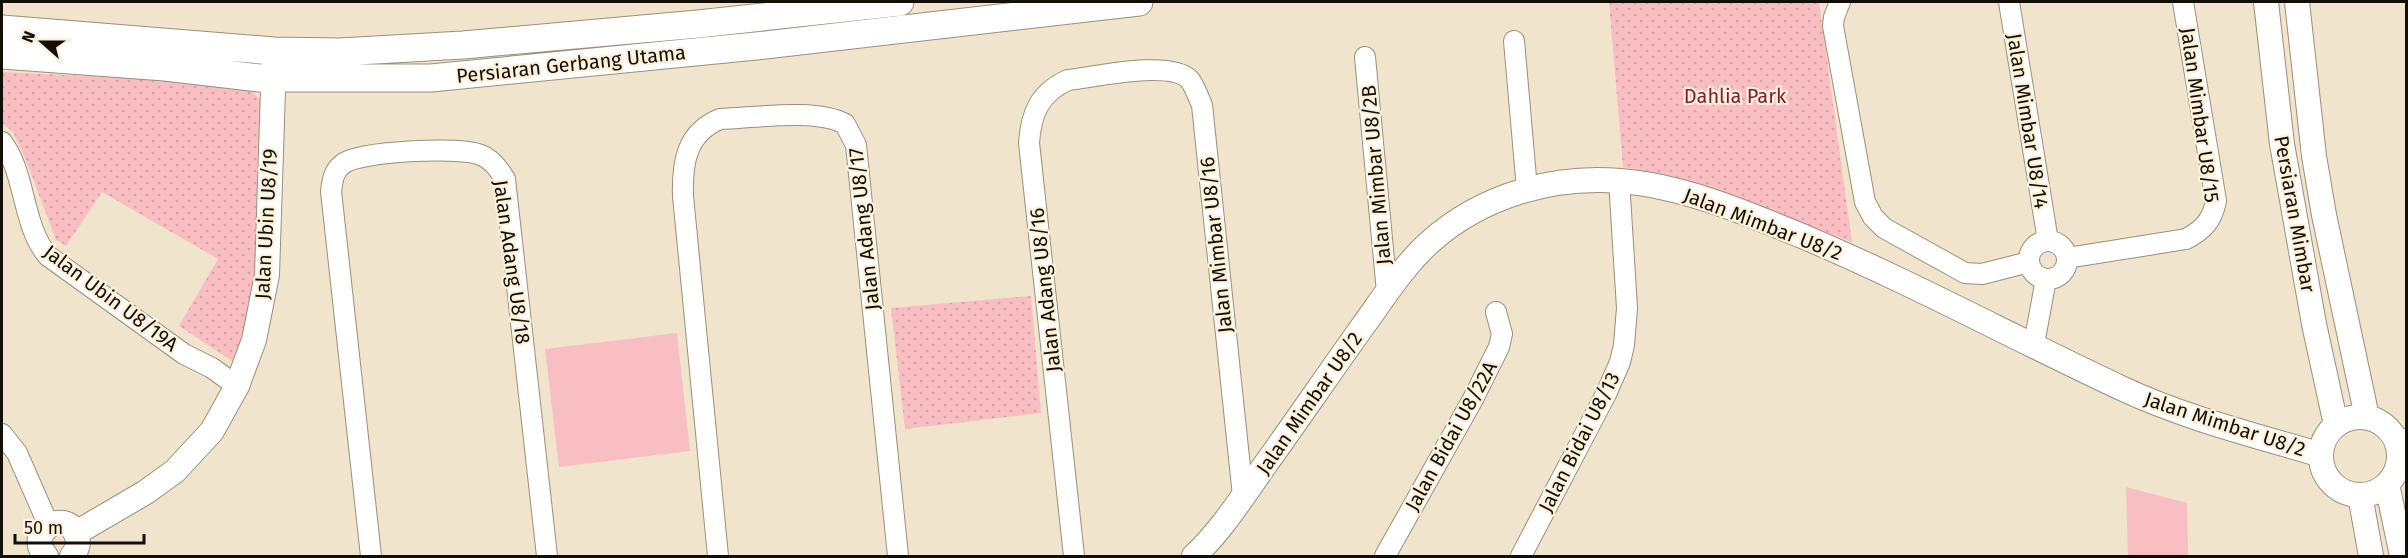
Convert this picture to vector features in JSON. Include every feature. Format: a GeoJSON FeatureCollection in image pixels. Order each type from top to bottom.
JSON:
{"type":"FeatureCollection","features":[{"type":"Feature","properties":{"kind":"main road","name":"Persiaran Gerbang Utama"},"geometry":{"type":"LineString","coordinates":[[2,29],[274,51],[340,52],[463,45],[698,24],[900,2]]}},
{"type":"Feature","properties":{"kind":"main road","name":"Persiaran Gerbang Utama"},"geometry":{"type":"LineString","coordinates":[[2,55],[165,67],[273,79],[431,78],[756,46],[1139,2]]}},
{"type":"Feature","properties":{"kind":"street"},"geometry":{"type":"LineString","coordinates":[[1840,2],[1833,26],[1866,202],[1873,217],[1892,234],[1965,273],[1982,274],[2029,262]]}},
{"type":"Feature","properties":{"kind":"street","name":"Jalan Mimbar U8/14"},"geometry":{"type":"LineString","coordinates":[[2009,2],[2048,241]]}},
{"type":"Feature","properties":{"kind":"street","name":"Jalan Mimbar U8/15"},"geometry":{"type":"LineString","coordinates":[[2067,258],[2186,239],[2199,233],[2214,213],[2216,201],[2183,2]]}},
{"type":"Feature","properties":{"kind":"street","name":"Persiaran Mimbar"},"geometry":{"type":"LineString","coordinates":[[2266,2],[2282,144],[2314,324],[2336,425]]}},
{"type":"Feature","properties":{"kind":"street","name":"Persiaran Mimbar"},"geometry":{"type":"LineString","coordinates":[[2297,2],[2314,156],[2324,215],[2367,417]]}},
{"type":"Feature","properties":{"kind":"street"},"geometry":{"type":"LineString","coordinates":[[1514,41],[1527,189]]}},
{"type":"Feature","properties":{"kind":"street","name":"Jalan Ubin U8/19"},"geometry":{"type":"LineString","coordinates":[[76,533],[147,492],[175,471],[212,431],[234,392],[254,340],[267,275],[274,51]]}},
{"type":"Feature","properties":{"kind":"street","name":"Jalan Mimbar U8/2B"},"geometry":{"type":"LineString","coordinates":[[1365,57],[1387,292]]}},
{"type":"Feature","properties":{"kind":"street","name":"Jalan Mimbar U8/16"},"geometry":{"type":"LineString","coordinates":[[1108,75],[1159,70],[1175,71],[1189,79],[1202,105],[1243,496]]}},
{"type":"Feature","properties":{"kind":"street","name":"Jalan Adang U8/16"},"geometry":{"type":"LineString","coordinates":[[1074,556],[1029,143],[1035,113],[1042,98],[1054,86],[1068,80],[1108,75]]}},
{"type":"Feature","properties":{"kind":"street","name":"Jalan Adang U8/17"},"geometry":{"type":"LineString","coordinates":[[718,556],[683,196],[685,161],[689,147],[697,134],[707,124],[720,119],[813,115],[828,117],[845,124],[856,145],[898,556]]}},
{"type":"Feature","properties":{"kind":"street","name":"Jalan Ubin U8/19A"},"geometry":{"type":"LineString","coordinates":[[2,142],[10,156],[39,242],[48,256],[184,354],[212,368],[234,392]]}},
{"type":"Feature","properties":{"kind":"street","name":"Jalan Adang U8/18"},"geometry":{"type":"LineString","coordinates":[[371,556],[331,191],[334,172],[346,161],[375,154],[451,150],[480,155],[490,160],[505,179],[547,556]]}},
{"type":"Feature","properties":{"kind":"street","name":"Jalan Mimbar U8/2"},"geometry":{"type":"LineString","coordinates":[[1194,556],[1243,496],[1387,292],[1428,243],[1468,213],[1485,205],[1527,189],[1592,180],[1619,180],[1690,195],[1764,220],[1869,265],[2123,389],[2188,416],[2321,455]]}},
{"type":"Feature","properties":{"kind":"street","name":"Jalan Bidai U8/13"},"geometry":{"type":"LineString","coordinates":[[1521,556],[1606,394],[1620,362],[1627,308],[1619,180]]}},
{"type":"Feature","properties":{"kind":"street"},"geometry":{"type":"LineString","coordinates":[[2048,241],[2062,248],[2067,258],[2064,270],[2046,279],[2036,275],[2029,262],[2036,245],[2048,241]]}},
{"type":"Feature","properties":{"kind":"street"},"geometry":{"type":"LineString","coordinates":[[2034,344],[2046,279]]}},
{"type":"Feature","properties":{"kind":"street","name":"Jalan Bidai U8/22A"},"geometry":{"type":"LineString","coordinates":[[1385,556],[1495,356],[1502,334],[1496,312]]}},
{"type":"Feature","properties":{"kind":"street"},"geometry":{"type":"LineString","coordinates":[[2367,417],[2384,425],[2402,448],[2397,467],[2387,484],[2379,490],[2360,495],[2348,493],[2328,478],[2321,455],[2328,433],[2336,425],[2345,420],[2367,417]]}},
{"type":"Feature","properties":{"kind":"street"},"geometry":{"type":"LineString","coordinates":[[2,434],[17,453],[49,526]]}},
{"type":"Feature","properties":{"kind":"street"},"geometry":{"type":"LineString","coordinates":[[2387,484],[2402,556]]}},
{"type":"Feature","properties":{"kind":"street"},"geometry":{"type":"LineString","coordinates":[[2360,495],[2371,556]]}},
{"type":"Feature","properties":{"kind":"street"},"geometry":{"type":"LineString","coordinates":[[40,555],[41,535],[49,526],[64,523],[76,533],[78,543],[72,556]]}},
{"type":"Feature","properties":{"kind":"green space","name":"Dahlia Park"},"geometry":{"type":"Polygon","coordinates":[[[1609,2],[1819,2],[1852,242],[1714,188],[1671,176],[1623,167],[1609,2]]]}},
{"type":"Feature","properties":{"kind":"green space"},"geometry":{"type":"Polygon","coordinates":[[[2,72],[230,83],[249,90],[264,104],[261,273],[237,364],[179,326],[218,259],[102,192],[66,246],[56,240],[26,160],[13,132],[2,123],[2,72]]]}},
{"type":"Feature","properties":{"kind":"green space"},"geometry":{"type":"Polygon","coordinates":[[[1031,296],[1041,413],[905,429],[891,308],[1031,296]]]}},
{"type":"Feature","properties":{"kind":"green space"},"geometry":{"type":"Polygon","coordinates":[[[677,333],[690,451],[559,467],[545,349],[677,333]]]}},
{"type":"Feature","properties":{"kind":"green space"},"geometry":{"type":"Polygon","coordinates":[[[2126,487],[2187,503],[2188,556],[2128,556],[2126,487]]]}}]}
